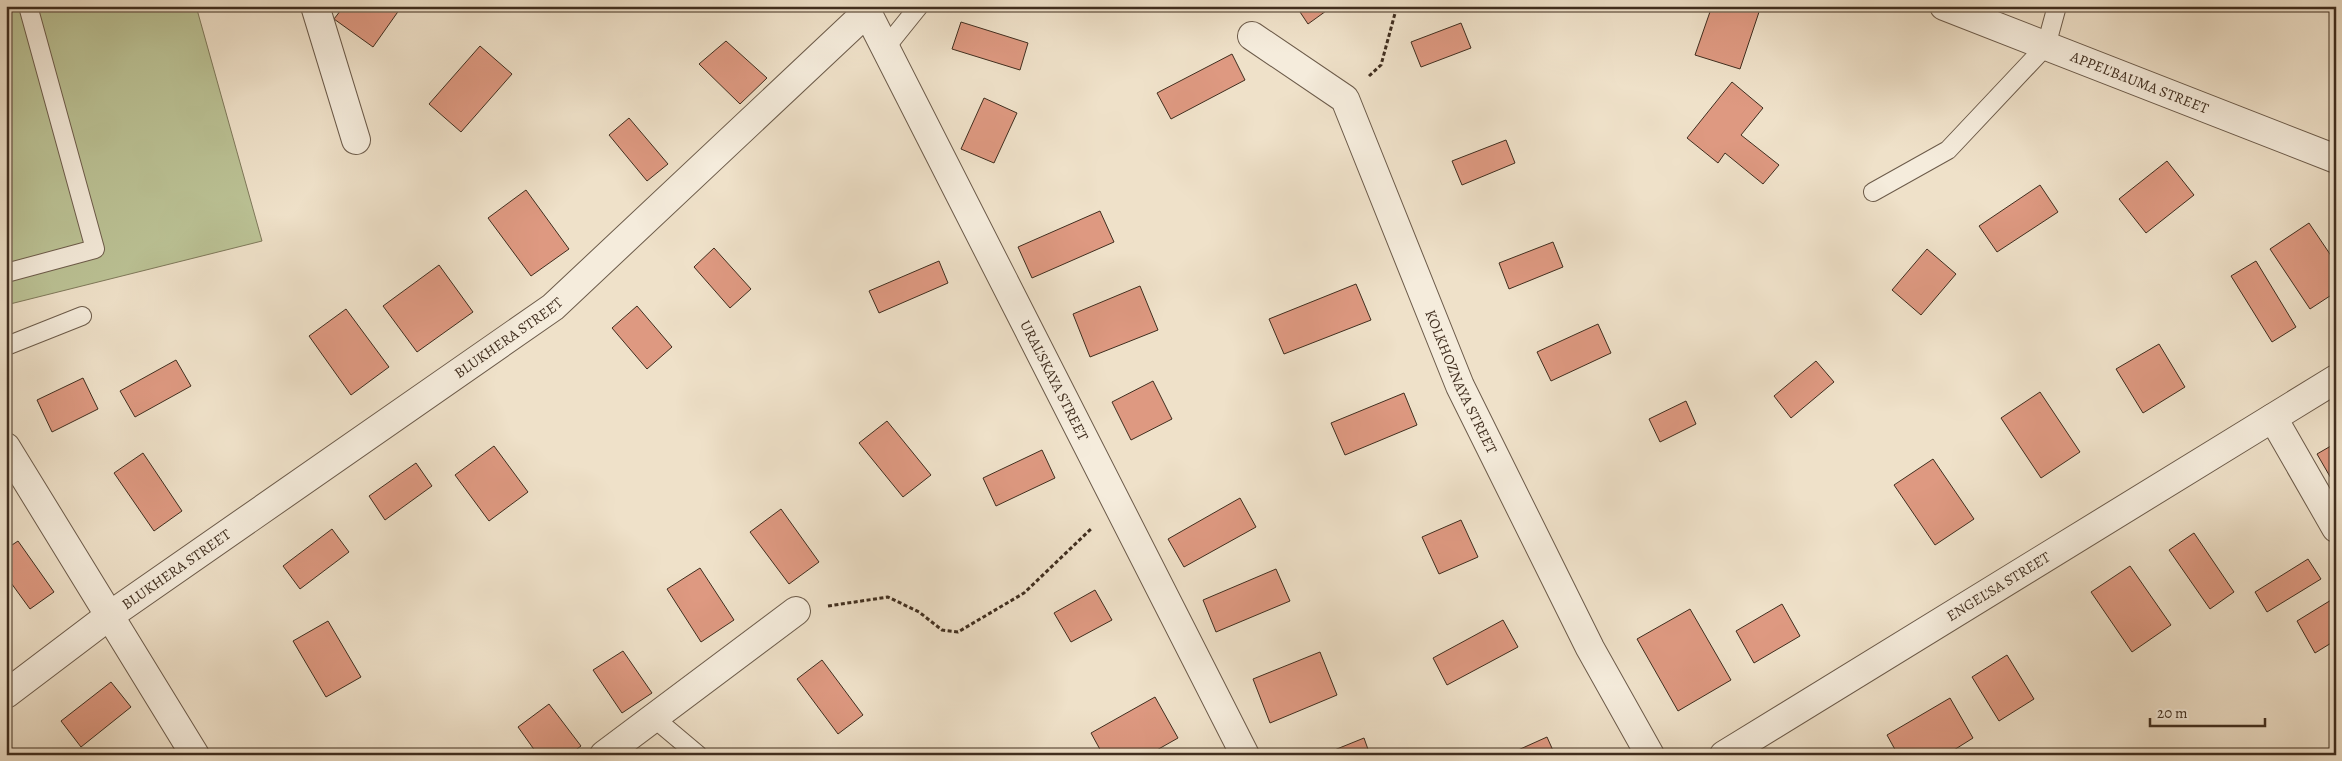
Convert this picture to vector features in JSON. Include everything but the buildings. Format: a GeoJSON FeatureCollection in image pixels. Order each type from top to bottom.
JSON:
{"type":"FeatureCollection","features":[{"type":"Feature","properties":{"kind":"street"},"geometry":{"type":"LineString","coordinates":[[315,6],[356,140]]}},
{"type":"Feature","properties":{"kind":"street","name":"APPEL'BAUMA STREET"},"geometry":{"type":"LineString","coordinates":[[1944,6],[2336,159]]}},
{"type":"Feature","properties":{"kind":"street","name":"URAL'SKAYA STREET"},"geometry":{"type":"LineString","coordinates":[[866,9],[1245,755]]}},
{"type":"Feature","properties":{"kind":"street","name":"BLUKHERA STREET"},"geometry":{"type":"LineString","coordinates":[[6,694],[109,616],[553,307],[866,9]]}},
{"type":"Feature","properties":{"kind":"street"},"geometry":{"type":"LineString","coordinates":[[1252,36],[1345,98]]}},
{"type":"Feature","properties":{"kind":"street","name":"KOLKHOZNAYA STREET"},"geometry":{"type":"LineString","coordinates":[[1345,98],[1460,386],[1590,648],[1650,755]]}},
{"type":"Feature","properties":{"kind":"street","name":"ENGEL'SA STREET"},"geometry":{"type":"LineString","coordinates":[[1724,755],[2336,379]]}},
{"type":"Feature","properties":{"kind":"street"},"geometry":{"type":"LineString","coordinates":[[2273,418],[2336,528]]}},
{"type":"Feature","properties":{"kind":"street"},"geometry":{"type":"LineString","coordinates":[[6,447],[109,616]]}},
{"type":"Feature","properties":{"kind":"street"},"geometry":{"type":"LineString","coordinates":[[604,755],[796,611]]}},
{"type":"Feature","properties":{"kind":"street","name":"BLUKHERA STREET"},"geometry":{"type":"LineString","coordinates":[[109,616],[195,755]]}},
{"type":"Feature","properties":{"kind":"lane"},"geometry":{"type":"LineString","coordinates":[[6,273],[95,249],[28,6]]}},
{"type":"Feature","properties":{"kind":"lane"},"geometry":{"type":"LineString","coordinates":[[886,47],[918,6]]}},
{"type":"Feature","properties":{"kind":"lane"},"geometry":{"type":"LineString","coordinates":[[1873,192],[1948,150],[2046,46],[2057,6]]}},
{"type":"Feature","properties":{"kind":"lane"},"geometry":{"type":"LineString","coordinates":[[6,344],[9,345],[82,316]]}},
{"type":"Feature","properties":{"kind":"lane"},"geometry":{"type":"LineString","coordinates":[[654,718],[698,755]]}},
{"type":"Feature","properties":{"kind":"path"},"geometry":{"type":"LineString","coordinates":[[1345,98],[1381,65],[1398,6]]}},
{"type":"Feature","properties":{"kind":"path"},"geometry":{"type":"LineString","coordinates":[[796,611],[888,597],[919,612],[942,630],[958,632],[1024,593],[1118,504]]}},
{"type":"Feature","properties":{"kind":"green space"},"geometry":{"type":"Polygon","coordinates":[[[6,6],[196,6],[262,241],[6,305],[6,6]]]}}]}
